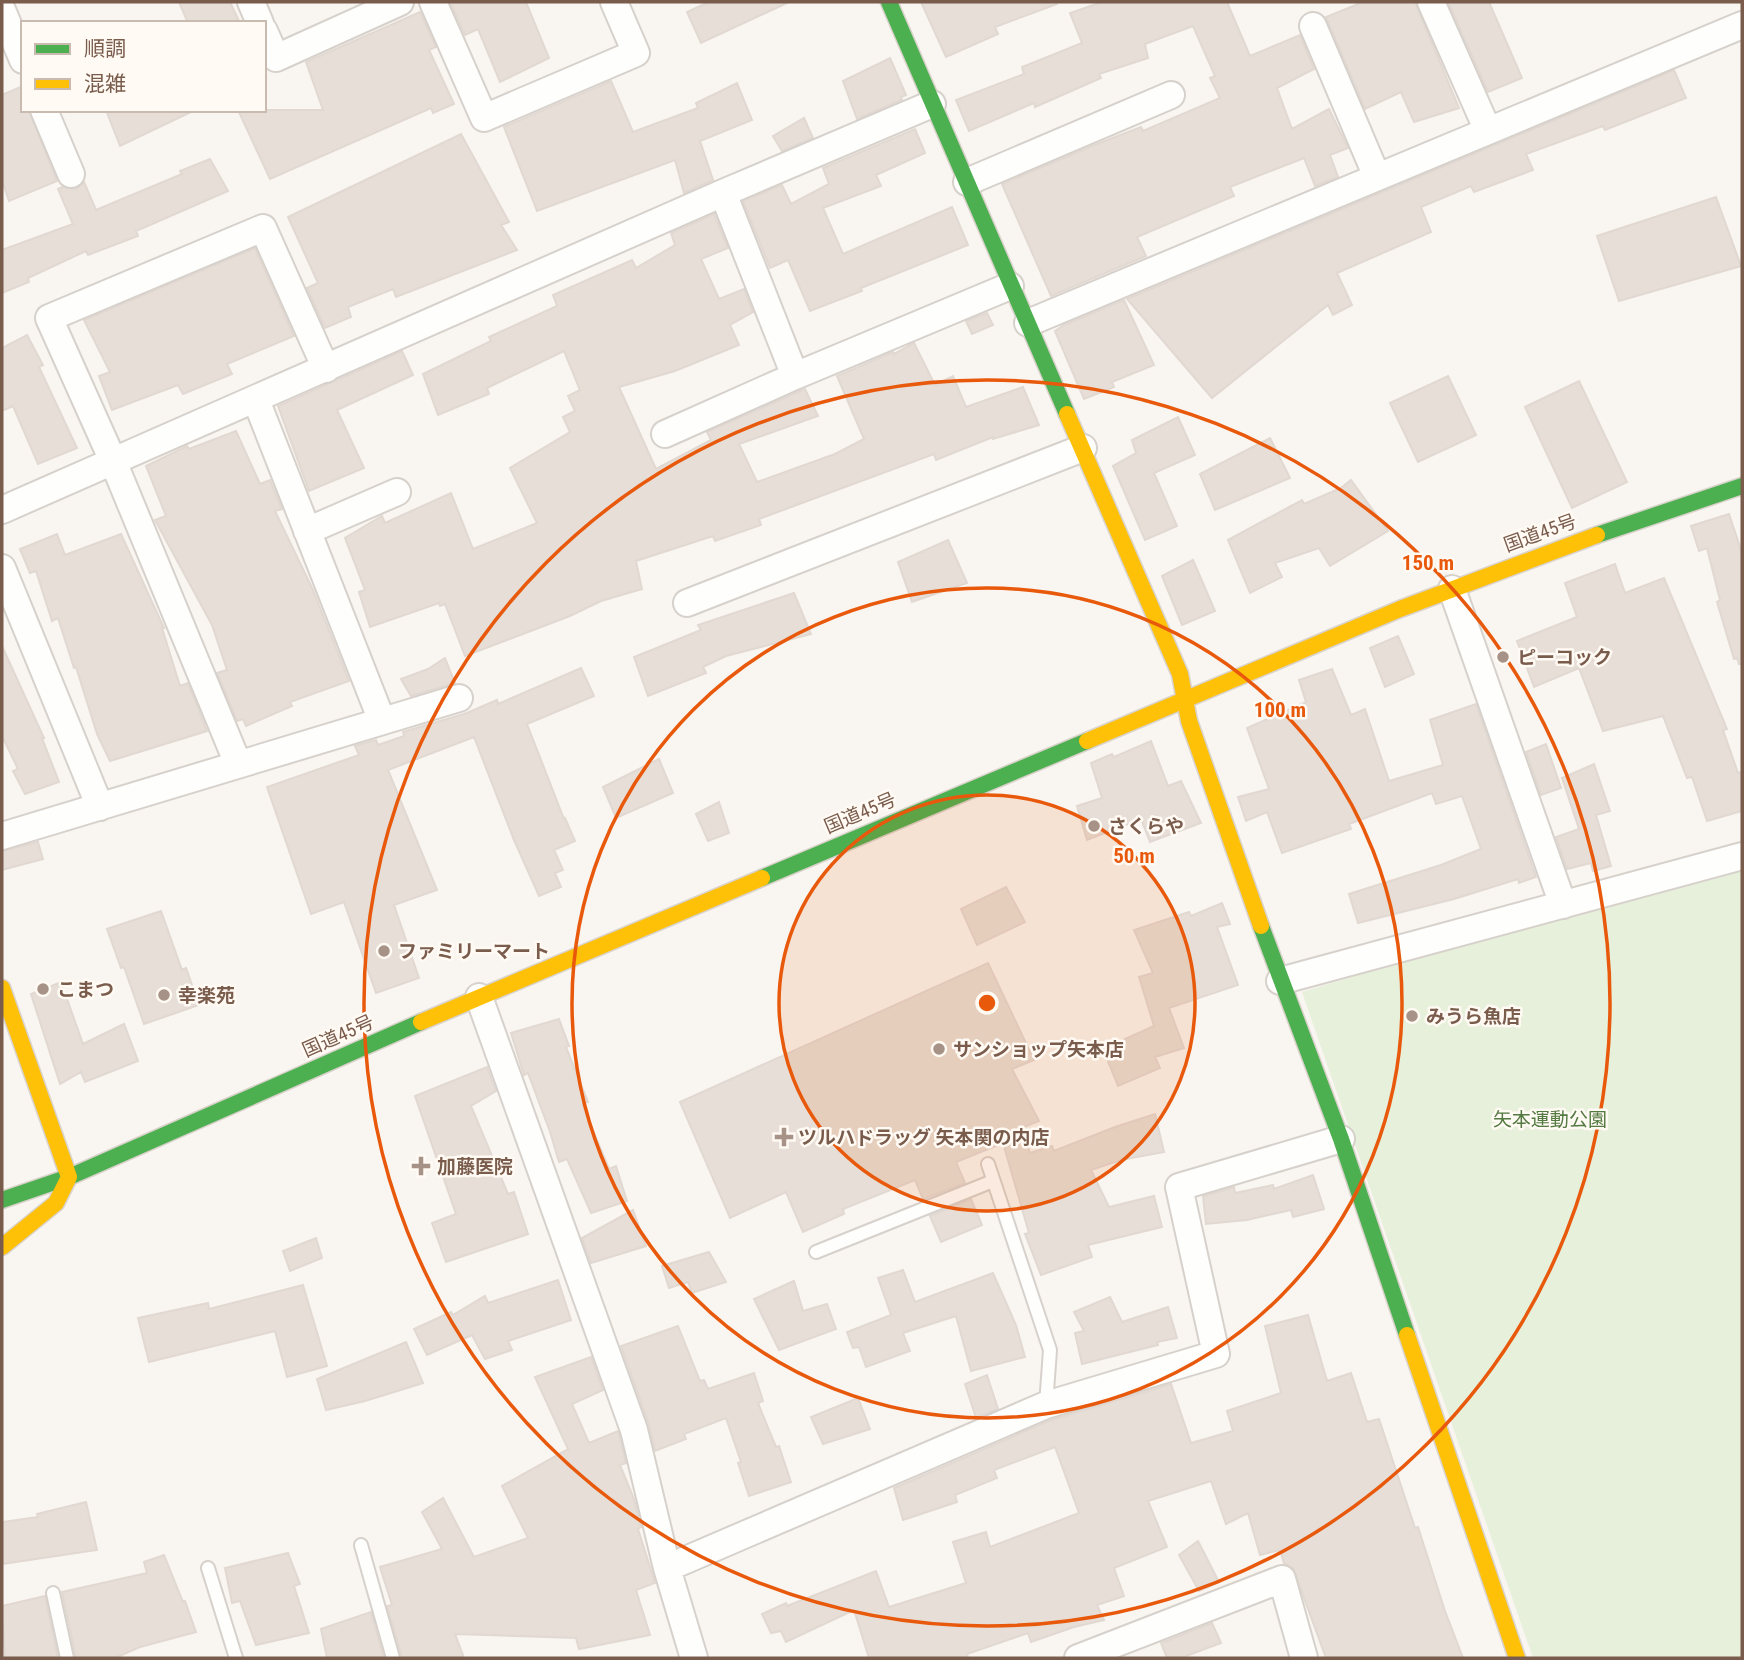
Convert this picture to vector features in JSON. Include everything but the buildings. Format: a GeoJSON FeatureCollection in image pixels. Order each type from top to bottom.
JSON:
{"type":"FeatureCollection","features":[{"type":"Feature","properties":{"kind":"main road"},"geometry":{"type":"LineString","coordinates":[[889,2],[1180,674],[1189,721],[1280,981],[1341,1139],[1517,1658]]}},
{"type":"Feature","properties":{"kind":"main road","name":"国道45号"},"geometry":{"type":"LineString","coordinates":[[2,1200],[69,1177],[479,998],[1452,589],[1578,541],[1742,486]]}},
{"type":"Feature","properties":{"kind":"main road"},"geometry":{"type":"LineString","coordinates":[[2,988],[69,1177],[56,1203],[2,1247]]}},
{"type":"Feature","properties":{"kind":"street"},"geometry":{"type":"LineString","coordinates":[[251,2],[259,21]]}},
{"type":"Feature","properties":{"kind":"street"},"geometry":{"type":"LineString","coordinates":[[266,36],[276,58],[400,2]]}},
{"type":"Feature","properties":{"kind":"street"},"geometry":{"type":"LineString","coordinates":[[433,2],[484,118],[636,53],[614,2]]}},
{"type":"Feature","properties":{"kind":"street"},"geometry":{"type":"LineString","coordinates":[[1431,2],[1488,131]]}},
{"type":"Feature","properties":{"kind":"street"},"geometry":{"type":"LineString","coordinates":[[2,10],[21,55]]}},
{"type":"Feature","properties":{"kind":"street"},"geometry":{"type":"LineString","coordinates":[[1027,323],[1742,25]]}},
{"type":"Feature","properties":{"kind":"street"},"geometry":{"type":"LineString","coordinates":[[1313,26],[1377,177]]}},
{"type":"Feature","properties":{"kind":"street"},"geometry":{"type":"LineString","coordinates":[[967,182],[1171,95]]}},
{"type":"Feature","properties":{"kind":"street"},"geometry":{"type":"LineString","coordinates":[[2,510],[932,104]]}},
{"type":"Feature","properties":{"kind":"street"},"geometry":{"type":"LineString","coordinates":[[45,112],[71,174]]}},
{"type":"Feature","properties":{"kind":"street"},"geometry":{"type":"LineString","coordinates":[[723,193],[795,376]]}},
{"type":"Feature","properties":{"kind":"street"},"geometry":{"type":"LineString","coordinates":[[238,764],[113,461],[49,318],[263,228],[326,369]]}},
{"type":"Feature","properties":{"kind":"street"},"geometry":{"type":"LineString","coordinates":[[665,434],[1010,286]]}},
{"type":"Feature","properties":{"kind":"street"},"geometry":{"type":"LineString","coordinates":[[256,400],[382,721]]}},
{"type":"Feature","properties":{"kind":"street"},"geometry":{"type":"LineString","coordinates":[[687,603],[1083,448]]}},
{"type":"Feature","properties":{"kind":"street"},"geometry":{"type":"LineString","coordinates":[[307,531],[397,492]]}},
{"type":"Feature","properties":{"kind":"street"},"geometry":{"type":"LineString","coordinates":[[2,568],[100,807]]}},
{"type":"Feature","properties":{"kind":"street"},"geometry":{"type":"LineString","coordinates":[[1452,589],[1563,905]]}},
{"type":"Feature","properties":{"kind":"street"},"geometry":{"type":"LineString","coordinates":[[2,836],[459,698]]}},
{"type":"Feature","properties":{"kind":"street"},"geometry":{"type":"LineString","coordinates":[[1280,981],[1742,856]]}},
{"type":"Feature","properties":{"kind":"street"},"geometry":{"type":"LineString","coordinates":[[479,998],[634,1430],[667,1568],[694,1658]]}},
{"type":"Feature","properties":{"kind":"street"},"geometry":{"type":"LineString","coordinates":[[667,1568],[1046,1405],[1216,1354],[1179,1186],[1341,1139]]}},
{"type":"Feature","properties":{"kind":"street"},"geometry":{"type":"LineString","coordinates":[[1078,1658],[1282,1579],[1304,1658]]}},
{"type":"Feature","properties":{"kind":"lane"},"geometry":{"type":"LineString","coordinates":[[988,1164],[1050,1350],[1046,1405]]}},
{"type":"Feature","properties":{"kind":"lane"},"geometry":{"type":"LineString","coordinates":[[816,1252],[993,1181]]}},
{"type":"Feature","properties":{"kind":"lane"},"geometry":{"type":"LineString","coordinates":[[361,1545],[393,1658]]}},
{"type":"Feature","properties":{"kind":"lane"},"geometry":{"type":"LineString","coordinates":[[208,1568],[236,1658]]}},
{"type":"Feature","properties":{"kind":"lane"},"geometry":{"type":"LineString","coordinates":[[53,1593],[67,1658]]}},
{"type":"Feature","properties":{"kind":"green space","name":"矢本運動公園"},"geometry":{"type":"Polygon","coordinates":[[[1742,860],[1742,1658],[1533,1658],[1302,992],[1742,860]]]}},
{"type":"Feature","properties":{"kind":"traffic: fast"},"geometry":{"type":"LineString","coordinates":[[889,2],[1067,414]]}},
{"type":"Feature","properties":{"kind":"traffic: fast"},"geometry":{"type":"LineString","coordinates":[[1597,535],[1742,486]]}},
{"type":"Feature","properties":{"kind":"traffic: fast"},"geometry":{"type":"LineString","coordinates":[[762,878],[1087,741]]}},
{"type":"Feature","properties":{"kind":"traffic: fast"},"geometry":{"type":"LineString","coordinates":[[1261,926],[1341,1139],[1407,1335]]}},
{"type":"Feature","properties":{"kind":"traffic: fast"},"geometry":{"type":"LineString","coordinates":[[2,1200],[69,1177],[421,1022]]}},
{"type":"Feature","properties":{"kind":"traffic: slow"},"geometry":{"type":"LineString","coordinates":[[1067,414],[1180,674],[1189,721],[1261,926]]}},
{"type":"Feature","properties":{"kind":"traffic: slow"},"geometry":{"type":"LineString","coordinates":[[1087,741],[1400,609],[1597,535]]}},
{"type":"Feature","properties":{"kind":"traffic: slow"},"geometry":{"type":"LineString","coordinates":[[421,1022],[762,878]]}},
{"type":"Feature","properties":{"kind":"traffic: slow"},"geometry":{"type":"LineString","coordinates":[[2,988],[69,1177],[56,1203],[2,1247]]}},
{"type":"Feature","properties":{"kind":"traffic: slow"},"geometry":{"type":"LineString","coordinates":[[1407,1335],[1517,1658]]}},
{"type":"Feature","properties":{"kind":"place","name":"ピーコック"},"geometry":{"type":"Point","coordinates":[1503,657]}},
{"type":"Feature","properties":{"kind":"place","name":"さくらや"},"geometry":{"type":"Point","coordinates":[1094,826]}},
{"type":"Feature","properties":{"kind":"place","name":"ファミリーマート"},"geometry":{"type":"Point","coordinates":[384,951]}},
{"type":"Feature","properties":{"kind":"place","name":"こまつ"},"geometry":{"type":"Point","coordinates":[43,989]}},
{"type":"Feature","properties":{"kind":"place","name":"幸楽苑"},"geometry":{"type":"Point","coordinates":[164,995]}},
{"type":"Feature","properties":{"kind":"place","name":"みうら魚店"},"geometry":{"type":"Point","coordinates":[1412,1016]}},
{"type":"Feature","properties":{"kind":"place","name":"サンショップ矢本店"},"geometry":{"type":"Point","coordinates":[939,1049]}},
{"type":"Feature","properties":{"kind":"place","name":"ツルハドラッグ 矢本関の内店"},"geometry":{"type":"Point","coordinates":[784,1137]}},
{"type":"Feature","properties":{"kind":"place","name":"加藤医院"},"geometry":{"type":"Point","coordinates":[421,1166]}}]}
